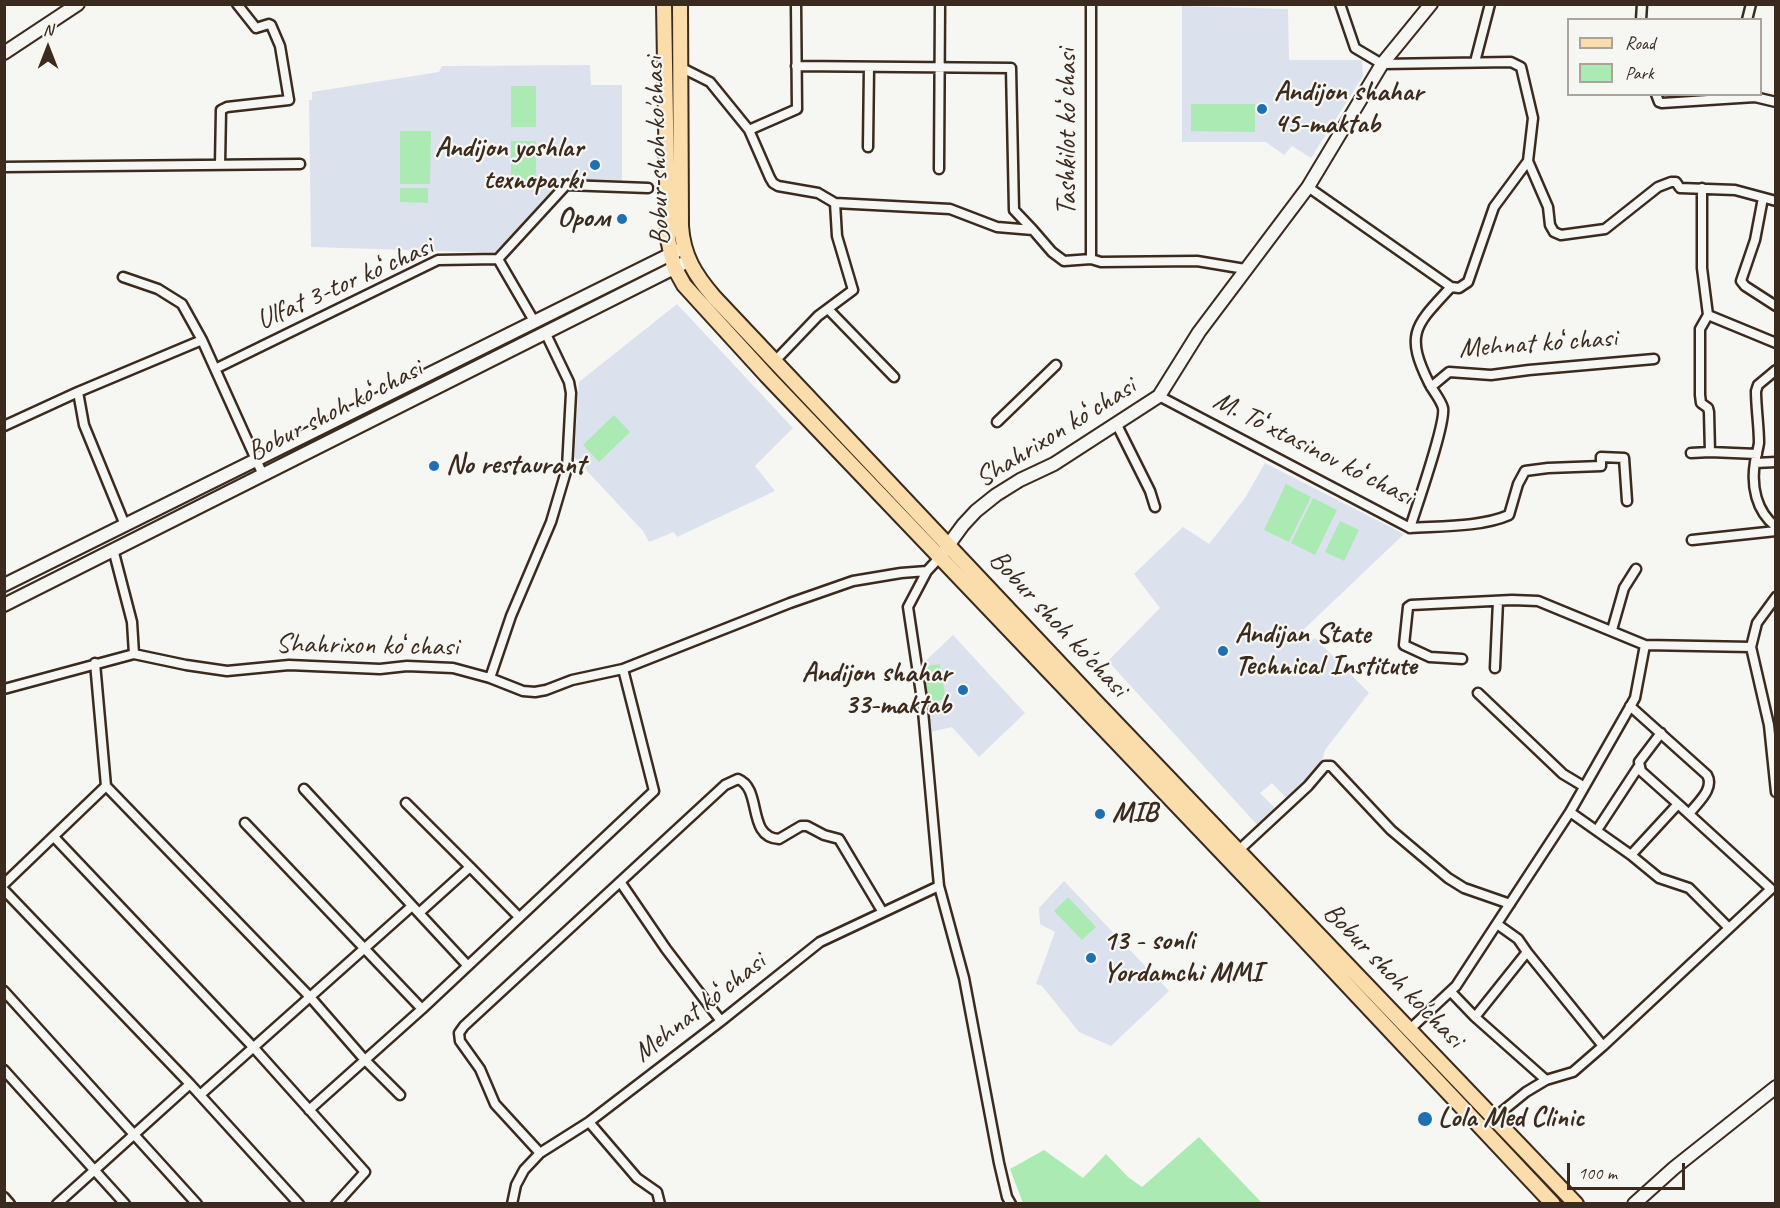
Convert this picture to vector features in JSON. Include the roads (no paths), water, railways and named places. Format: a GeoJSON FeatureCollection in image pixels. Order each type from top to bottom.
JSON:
{"type":"FeatureCollection","features":[{"type":"Feature","properties":{"kind":"main road"},"geometry":{"type":"LineString","coordinates":[[4,53],[78,4]]}},
{"type":"Feature","properties":{"kind":"main road","name":"Bobur shoh ko'chasi"},"geometry":{"type":"LineString","coordinates":[[664,4],[666,210],[672,261],[684,285],[697,301],[1094,700],[1576,1203]]}},
{"type":"Feature","properties":{"kind":"main road","name":"Bobur shoh ko'chasi"},"geometry":{"type":"LineString","coordinates":[[680,4],[681,226],[686,254],[692,270],[712,295],[775,361],[944,551],[1553,1203]]}},
{"type":"Feature","properties":{"kind":"main road","name":"Shahrixon koʻchasi"},"geometry":{"type":"LineString","coordinates":[[944,551],[976,511],[996,495],[1020,480],[1054,464],[1160,396],[1199,332],[1308,187],[1382,63],[1431,4]]}},
{"type":"Feature","properties":{"kind":"main road","name":"Bobur shoh koʻchasi"},"geometry":{"type":"LineString","coordinates":[[4,605],[650,279],[672,261],[686,254]]}},
{"type":"Feature","properties":{"kind":"main road","name":"Bobur shoh koʻchasi"},"geometry":{"type":"LineString","coordinates":[[4,585],[643,268],[672,261]]}},
{"type":"Feature","properties":{"kind":"main road"},"geometry":{"type":"LineString","coordinates":[[643,268],[650,279]]}},
{"type":"Feature","properties":{"kind":"main road"},"geometry":{"type":"LineString","coordinates":[[1634,1203],[1776,1087]]}},
{"type":"Feature","properties":{"kind":"street"},"geometry":{"type":"LineString","coordinates":[[220,165],[221,110],[227,107],[289,100],[280,46],[271,25],[254,27],[237,4]]}},
{"type":"Feature","properties":{"kind":"street"},"geometry":{"type":"LineString","coordinates":[[749,130],[797,109],[796,4]]}},
{"type":"Feature","properties":{"kind":"street"},"geometry":{"type":"LineString","coordinates":[[939,169],[940,4]]}},
{"type":"Feature","properties":{"kind":"street","name":"Tashkilot koʻchasi"},"geometry":{"type":"LineString","coordinates":[[1091,4],[1091,259]]}},
{"type":"Feature","properties":{"kind":"street"},"geometry":{"type":"LineString","coordinates":[[1340,4],[1355,48],[1382,63]]}},
{"type":"Feature","properties":{"kind":"street"},"geometry":{"type":"LineString","coordinates":[[1475,62],[1490,4]]}},
{"type":"Feature","properties":{"kind":"street","name":"M. Toʻxtasinov koʻchasi"},"geometry":{"type":"LineString","coordinates":[[1160,396],[1410,528],[1438,437],[1443,408],[1419,363],[1415,336],[1426,313],[1451,286],[1459,288],[1468,282],[1494,207],[1528,160],[1533,118],[1521,68],[1511,62],[1382,63]]}},
{"type":"Feature","properties":{"kind":"street"},"geometry":{"type":"LineString","coordinates":[[796,66],[1011,68],[1014,210],[1052,252],[1064,261],[1091,259],[1101,262],[1197,261],[1245,269]]}},
{"type":"Feature","properties":{"kind":"street"},"geometry":{"type":"LineString","coordinates":[[680,67],[710,82],[749,130],[773,183],[778,186],[818,193],[836,203],[950,209],[998,227],[1033,230]]}},
{"type":"Feature","properties":{"kind":"street"},"geometry":{"type":"LineString","coordinates":[[867,147],[868,67]]}},
{"type":"Feature","properties":{"kind":"street"},"geometry":{"type":"LineString","coordinates":[[1657,96],[1659,102],[1662,103],[1755,97],[1776,102]]}},
{"type":"Feature","properties":{"kind":"street"},"geometry":{"type":"LineString","coordinates":[[1528,160],[1548,207],[1550,225],[1554,232],[1561,235],[1605,229],[1658,187],[1671,182],[1676,182],[1680,188],[1735,190],[1776,201]]}},
{"type":"Feature","properties":{"kind":"street"},"geometry":{"type":"LineString","coordinates":[[4,168],[90,165],[300,164]]}},
{"type":"Feature","properties":{"kind":"street"},"geometry":{"type":"LineString","coordinates":[[534,321],[498,259],[566,185],[648,188]]}},
{"type":"Feature","properties":{"kind":"street"},"geometry":{"type":"LineString","coordinates":[[1308,187],[1451,286]]}},
{"type":"Feature","properties":{"kind":"street"},"geometry":{"type":"LineString","coordinates":[[1702,188],[1702,268],[1708,315],[1700,329],[1700,395],[1701,403],[1708,408],[1709,412],[1710,452]]}},
{"type":"Feature","properties":{"kind":"street"},"geometry":{"type":"LineString","coordinates":[[1763,198],[1755,240],[1741,281],[1776,306]]}},
{"type":"Feature","properties":{"kind":"street"},"geometry":{"type":"LineString","coordinates":[[775,361],[818,316],[853,290],[837,236],[836,203]]}},
{"type":"Feature","properties":{"kind":"street","name":"Ulfat 3-tor koʻchasi"},"geometry":{"type":"LineString","coordinates":[[215,369],[438,260],[498,259]]}},
{"type":"Feature","properties":{"kind":"street"},"geometry":{"type":"LineString","coordinates":[[123,277],[158,289],[182,304],[202,340],[263,475]]}},
{"type":"Feature","properties":{"kind":"street"},"geometry":{"type":"LineString","coordinates":[[828,309],[894,377]]}},
{"type":"Feature","properties":{"kind":"street"},"geometry":{"type":"LineString","coordinates":[[1708,315],[1776,343]]}},
{"type":"Feature","properties":{"kind":"street"},"geometry":{"type":"LineString","coordinates":[[490,678],[511,616],[551,522],[567,468],[571,393],[569,382],[545,332]]}},
{"type":"Feature","properties":{"kind":"street"},"geometry":{"type":"LineString","coordinates":[[4,426],[202,340]]}},
{"type":"Feature","properties":{"kind":"street","name":"Mehnat koʻchasi"},"geometry":{"type":"LineString","coordinates":[[1431,387],[1446,373],[1451,372],[1496,375],[1654,359]]}},
{"type":"Feature","properties":{"kind":"street"},"geometry":{"type":"LineString","coordinates":[[997,422],[1056,365]]}},
{"type":"Feature","properties":{"kind":"street"},"geometry":{"type":"LineString","coordinates":[[1692,540],[1776,529],[1761,509],[1755,493],[1756,458],[1759,445],[1756,391],[1758,386],[1776,370]]}},
{"type":"Feature","properties":{"kind":"street"},"geometry":{"type":"LineString","coordinates":[[78,392],[84,425],[125,525]]}},
{"type":"Feature","properties":{"kind":"street"},"geometry":{"type":"LineString","coordinates":[[1118,425],[1150,491],[1155,507]]}},
{"type":"Feature","properties":{"kind":"street"},"geometry":{"type":"LineString","coordinates":[[1691,453],[1710,452],[1776,462]]}},
{"type":"Feature","properties":{"kind":"street"},"geometry":{"type":"LineString","coordinates":[[1410,528],[1503,518],[1509,515],[1518,484],[1525,471],[1601,466],[1601,457],[1624,458],[1627,501]]}},
{"type":"Feature","properties":{"kind":"street"},"geometry":{"type":"LineString","coordinates":[[113,549],[132,622],[134,654]]}},
{"type":"Feature","properties":{"kind":"street"},"geometry":{"type":"LineString","coordinates":[[944,551],[927,571],[908,607],[908,619],[922,700],[939,886],[964,978],[999,1163],[1007,1197],[1011,1203]]}},
{"type":"Feature","properties":{"kind":"street"},"geometry":{"type":"LineString","coordinates":[[1612,630],[1624,588],[1636,569]]}},
{"type":"Feature","properties":{"kind":"street","name":"Shahrixon koʻchasi"},"geometry":{"type":"LineString","coordinates":[[4,689],[134,654],[227,671],[289,665],[380,669],[407,666],[453,669],[490,678],[523,691],[535,692],[573,680],[623,669],[790,603],[853,581],[927,571]]}},
{"type":"Feature","properties":{"kind":"street"},"geometry":{"type":"LineString","coordinates":[[1776,597],[1757,623],[1751,647],[1769,725],[1776,792]]}},
{"type":"Feature","properties":{"kind":"street"},"geometry":{"type":"LineString","coordinates":[[1495,669],[1498,601]]}},
{"type":"Feature","properties":{"kind":"street"},"geometry":{"type":"LineString","coordinates":[[1462,659],[1430,657],[1404,645],[1408,607],[1417,604],[1538,601],[1645,645],[1751,647]]}},
{"type":"Feature","properties":{"kind":"street"},"geometry":{"type":"LineString","coordinates":[[1409,1030],[1456,987],[1570,812],[1635,698],[1645,645]]}},
{"type":"Feature","properties":{"kind":"street"},"geometry":{"type":"LineString","coordinates":[[95,663],[106,786],[311,998],[364,1059],[400,1095]]}},
{"type":"Feature","properties":{"kind":"street"},"geometry":{"type":"LineString","coordinates":[[309,1110],[422,1009],[654,791],[623,669]]}},
{"type":"Feature","properties":{"kind":"street"},"geometry":{"type":"LineString","coordinates":[[1478,693],[1563,774],[1583,786]]}},
{"type":"Feature","properties":{"kind":"street"},"geometry":{"type":"LineString","coordinates":[[1630,706],[1707,775],[1710,781],[1709,788],[1689,814]]}},
{"type":"Feature","properties":{"kind":"street"},"geometry":{"type":"LineString","coordinates":[[1597,830],[1639,766],[1639,762],[1661,733]]}},
{"type":"Feature","properties":{"kind":"street"},"geometry":{"type":"LineString","coordinates":[[1239,850],[1308,786],[1325,766],[1331,766],[1391,830],[1448,878],[1464,888],[1510,904]]}},
{"type":"Feature","properties":{"kind":"street"},"geometry":{"type":"LineString","coordinates":[[1494,1118],[1526,1092],[1546,1080],[1573,1072],[1771,889],[1641,771],[1639,766]]}},
{"type":"Feature","properties":{"kind":"street"},"geometry":{"type":"LineString","coordinates":[[540,1153],[495,1104],[480,1069],[460,1041],[459,1033],[725,785],[738,779],[744,782],[760,828],[768,836],[779,839],[801,826],[807,826],[824,835],[839,838],[882,911]]}},
{"type":"Feature","properties":{"kind":"street"},"geometry":{"type":"LineString","coordinates":[[4,884],[106,786]]}},
{"type":"Feature","properties":{"kind":"street"},"geometry":{"type":"LineString","coordinates":[[304,789],[468,966]]}},
{"type":"Feature","properties":{"kind":"street"},"geometry":{"type":"LineString","coordinates":[[406,803],[519,917]]}},
{"type":"Feature","properties":{"kind":"street"},"geometry":{"type":"LineString","coordinates":[[1631,855],[1678,804]]}},
{"type":"Feature","properties":{"kind":"street"},"geometry":{"type":"LineString","coordinates":[[1570,812],[1659,878],[1689,888],[1729,928]]}},
{"type":"Feature","properties":{"kind":"street"},"geometry":{"type":"LineString","coordinates":[[245,823],[422,1009]]}},
{"type":"Feature","properties":{"kind":"street"},"geometry":{"type":"LineString","coordinates":[[54,837],[254,1048],[365,1172],[336,1203]]}},
{"type":"Feature","properties":{"kind":"street"},"geometry":{"type":"LineString","coordinates":[[419,914],[470,867]]}},
{"type":"Feature","properties":{"kind":"street"},"geometry":{"type":"LineString","coordinates":[[621,883],[666,949],[721,1021]]}},
{"type":"Feature","properties":{"kind":"street","name":"Mehnat koʻchasi"},"geometry":{"type":"LineString","coordinates":[[512,1203],[516,1185],[524,1170],[540,1153],[589,1122],[820,942],[939,886]]}},
{"type":"Feature","properties":{"kind":"street"},"geometry":{"type":"LineString","coordinates":[[4,890],[190,1084],[299,1203]]}},
{"type":"Feature","properties":{"kind":"street"},"geometry":{"type":"LineString","coordinates":[[200,1095],[412,906]]}},
{"type":"Feature","properties":{"kind":"street"},"geometry":{"type":"LineString","coordinates":[[1497,924],[1518,939],[1603,1046]]}},
{"type":"Feature","properties":{"kind":"street"},"geometry":{"type":"LineString","coordinates":[[1475,1017],[1527,952]]}},
{"type":"Feature","properties":{"kind":"street"},"geometry":{"type":"LineString","coordinates":[[4,991],[197,1203]]}},
{"type":"Feature","properties":{"kind":"street"},"geometry":{"type":"LineString","coordinates":[[1451,992],[1475,1017],[1546,1080]]}},
{"type":"Feature","properties":{"kind":"street"},"geometry":{"type":"LineString","coordinates":[[4,1070],[125,1203]]}},
{"type":"Feature","properties":{"kind":"street"},"geometry":{"type":"LineString","coordinates":[[57,1203],[190,1084]]}},
{"type":"Feature","properties":{"kind":"street"},"geometry":{"type":"LineString","coordinates":[[589,1122],[637,1178],[657,1192],[660,1203]]}},
{"type":"Feature","properties":{"kind":"street"},"geometry":{"type":"LineString","coordinates":[[4,1197],[10,1203]]}},
{"type":"Feature","properties":{"kind":"place","name":"Andijon shahar 45-maktab"},"geometry":{"type":"Point","coordinates":[1262,109]}},
{"type":"Feature","properties":{"kind":"place","name":"Andijon yoshlar texnoparki"},"geometry":{"type":"Point","coordinates":[595,165]}},
{"type":"Feature","properties":{"kind":"place","name":"Ором"},"geometry":{"type":"Point","coordinates":[622,219]}},
{"type":"Feature","properties":{"kind":"place","name":"No restaurant"},"geometry":{"type":"Point","coordinates":[434,466]}},
{"type":"Feature","properties":{"kind":"place","name":"Andijan State Technical Institute"},"geometry":{"type":"Point","coordinates":[1223,651]}},
{"type":"Feature","properties":{"kind":"place","name":"Andijon shahar 33-maktab"},"geometry":{"type":"Point","coordinates":[963,690]}},
{"type":"Feature","properties":{"kind":"place","name":"MIB"},"geometry":{"type":"Point","coordinates":[1100,814]}},
{"type":"Feature","properties":{"kind":"place","name":"13 - sonli Yordamchi MMI"},"geometry":{"type":"Point","coordinates":[1091,958]}},
{"type":"Feature","properties":{"kind":"place","name":"Lola Med Clinic"},"geometry":{"type":"Point","coordinates":[1425,1119]}}]}
